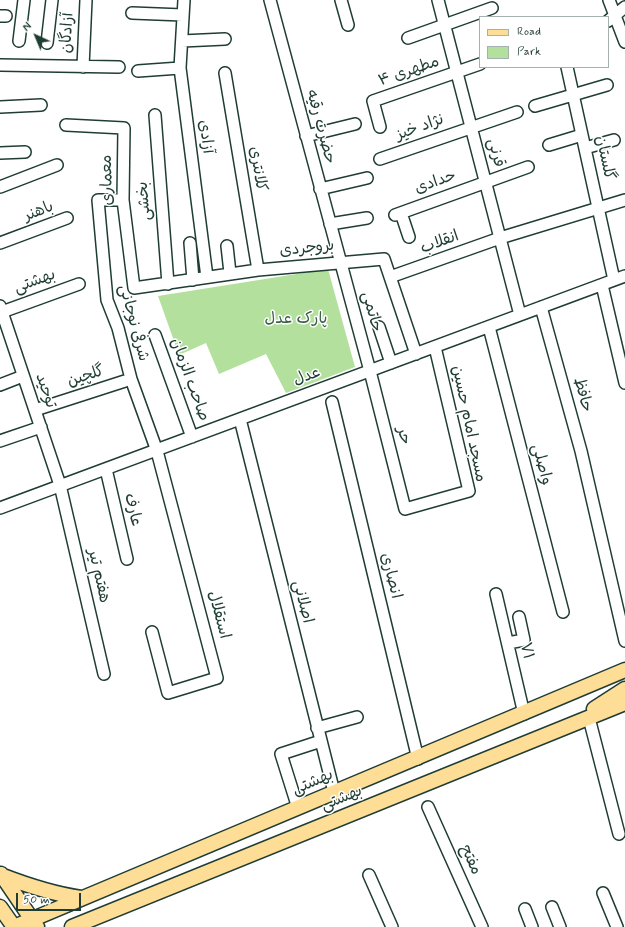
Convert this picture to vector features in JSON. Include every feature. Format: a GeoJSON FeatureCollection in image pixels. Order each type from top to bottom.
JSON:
{"type":"FeatureCollection","features":[{"type":"Feature","properties":{"kind":"main road","name":"بهشتى"},"geometry":{"type":"LineString","coordinates":[[14,927],[34,923],[84,898],[334,792],[524,714],[625,670]]}},
{"type":"Feature","properties":{"kind":"main road"},"geometry":{"type":"LineString","coordinates":[[582,720],[605,701],[625,689]]}},
{"type":"Feature","properties":{"kind":"main road","name":"بهشتی"},"geometry":{"type":"LineString","coordinates":[[79,925],[625,703]]}},
{"type":"Feature","properties":{"kind":"main road"},"geometry":{"type":"LineString","coordinates":[[2,874],[37,889],[59,895],[84,898]]}},
{"type":"Feature","properties":{"kind":"main road"},"geometry":{"type":"LineString","coordinates":[[2,874],[34,923]]}},
{"type":"Feature","properties":{"kind":"main road"},"geometry":{"type":"LineString","coordinates":[[0,907],[14,927]]}},
{"type":"Feature","properties":{"kind":"street"},"geometry":{"type":"LineString","coordinates":[[19,41],[24,0]]}},
{"type":"Feature","properties":{"kind":"street"},"geometry":{"type":"LineString","coordinates":[[47,43],[52,0]]}},
{"type":"Feature","properties":{"kind":"street","name":"آزادگان"},"geometry":{"type":"LineString","coordinates":[[83,67],[86,0]]}},
{"type":"Feature","properties":{"kind":"street","name":"آزادی"},"geometry":{"type":"LineString","coordinates":[[184,0],[180,68],[207,277]]}},
{"type":"Feature","properties":{"kind":"street","name":"حضرت رقیه"},"geometry":{"type":"LineString","coordinates":[[270,0],[340,262]]}},
{"type":"Feature","properties":{"kind":"street"},"geometry":{"type":"LineString","coordinates":[[341,0],[348,26]]}},
{"type":"Feature","properties":{"kind":"street","name":"قرنی"},"geometry":{"type":"LineString","coordinates":[[438,0],[520,315]]}},
{"type":"Feature","properties":{"kind":"street"},"geometry":{"type":"LineString","coordinates":[[609,0],[612,18],[625,42]]}},
{"type":"Feature","properties":{"kind":"street"},"geometry":{"type":"LineString","coordinates":[[612,18],[625,7]]}},
{"type":"Feature","properties":{"kind":"street"},"geometry":{"type":"LineString","coordinates":[[408,38],[492,8]]}},
{"type":"Feature","properties":{"kind":"street"},"geometry":{"type":"LineString","coordinates":[[132,13],[183,15]]}},
{"type":"Feature","properties":{"kind":"street"},"geometry":{"type":"LineString","coordinates":[[182,41],[225,39]]}},
{"type":"Feature","properties":{"kind":"street"},"geometry":{"type":"LineString","coordinates":[[457,73],[479,64]]}},
{"type":"Feature","properties":{"kind":"street"},"geometry":{"type":"LineString","coordinates":[[0,65],[119,67]]}},
{"type":"Feature","properties":{"kind":"street"},"geometry":{"type":"LineString","coordinates":[[138,70],[180,68]]}},
{"type":"Feature","properties":{"kind":"street","name":"گلستان"},"geometry":{"type":"LineString","coordinates":[[567,68],[614,280]]}},
{"type":"Feature","properties":{"kind":"street","name":"کلانتری"},"geometry":{"type":"LineString","coordinates":[[225,73],[258,270]]}},
{"type":"Feature","properties":{"kind":"street","name":"مطهری ۴"},"geometry":{"type":"LineString","coordinates":[[380,127],[373,101],[457,73]]}},
{"type":"Feature","properties":{"kind":"street"},"geometry":{"type":"LineString","coordinates":[[536,106],[607,85]]}},
{"type":"Feature","properties":{"kind":"street"},"geometry":{"type":"LineString","coordinates":[[0,107],[41,105]]}},
{"type":"Feature","properties":{"kind":"street","name":"نژاد خیز"},"geometry":{"type":"LineString","coordinates":[[380,159],[471,126],[517,112]]}},
{"type":"Feature","properties":{"kind":"street","name":"بخشی"},"geometry":{"type":"LineString","coordinates":[[154,115],[168,284]]}},
{"type":"Feature","properties":{"kind":"street"},"geometry":{"type":"LineString","coordinates":[[306,136],[355,124]]}},
{"type":"Feature","properties":{"kind":"street","name":"معماری"},"geometry":{"type":"LineString","coordinates":[[66,125],[124,128],[123,200],[134,288]]}},
{"type":"Feature","properties":{"kind":"street"},"geometry":{"type":"LineString","coordinates":[[549,145],[582,135]]}},
{"type":"Feature","properties":{"kind":"street"},"geometry":{"type":"LineString","coordinates":[[585,148],[614,140]]}},
{"type":"Feature","properties":{"kind":"street"},"geometry":{"type":"LineString","coordinates":[[0,152],[25,152]]}},
{"type":"Feature","properties":{"kind":"street"},"geometry":{"type":"LineString","coordinates":[[0,187],[57,165]]}},
{"type":"Feature","properties":{"kind":"street","name":"حدادی"},"geometry":{"type":"LineString","coordinates":[[409,237],[398,214],[528,167]]}},
{"type":"Feature","properties":{"kind":"street"},"geometry":{"type":"LineString","coordinates":[[320,189],[367,178]]}},
{"type":"Feature","properties":{"kind":"street","name":"شرفی نوجانی"},"geometry":{"type":"LineString","coordinates":[[123,200],[98,200],[107,300],[118,328],[131,379],[157,450]]}},
{"type":"Feature","properties":{"kind":"street","name":"انقلاب"},"geometry":{"type":"LineString","coordinates":[[390,277],[500,238],[625,200]]}},
{"type":"Feature","properties":{"kind":"street","name":"باهنر"},"geometry":{"type":"LineString","coordinates":[[0,243],[67,218]]}},
{"type":"Feature","properties":{"kind":"street"},"geometry":{"type":"LineString","coordinates":[[330,224],[367,218]]}},
{"type":"Feature","properties":{"kind":"street"},"geometry":{"type":"LineString","coordinates":[[190,243],[194,280]]}},
{"type":"Feature","properties":{"kind":"street"},"geometry":{"type":"LineString","coordinates":[[227,246],[230,273]]}},
{"type":"Feature","properties":{"kind":"street","name":"بروجردی"},"geometry":{"type":"LineString","coordinates":[[134,288],[194,280],[230,273],[384,259],[416,354]]}},
{"type":"Feature","properties":{"kind":"street","name":"حاتمی"},"geometry":{"type":"LineString","coordinates":[[340,262],[370,371]]}},
{"type":"Feature","properties":{"kind":"street","name":"عدل"},"geometry":{"type":"LineString","coordinates":[[0,508],[625,276]]}},
{"type":"Feature","properties":{"kind":"street","name":"بهشتی"},"geometry":{"type":"LineString","coordinates":[[1,309],[79,284]]}},
{"type":"Feature","properties":{"kind":"street"},"geometry":{"type":"LineString","coordinates":[[602,285],[625,383]]}},
{"type":"Feature","properties":{"kind":"street","name":"حافظ"},"geometry":{"type":"LineString","coordinates":[[541,307],[590,491],[625,641]]}},
{"type":"Feature","properties":{"kind":"street","name":"توحید"},"geometry":{"type":"LineString","coordinates":[[1,309],[3,326],[23,376],[60,485]]}},
{"type":"Feature","properties":{"kind":"street","name":"واصلی"},"geometry":{"type":"LineString","coordinates":[[489,326],[563,612]]}},
{"type":"Feature","properties":{"kind":"street"},"geometry":{"type":"LineString","coordinates":[[379,327],[391,363]]}},
{"type":"Feature","properties":{"kind":"street","name":"صاحب الزمان"},"geometry":{"type":"LineString","coordinates":[[155,335],[192,437]]}},
{"type":"Feature","properties":{"kind":"street","name":"مسجد امام حسین"},"geometry":{"type":"LineString","coordinates":[[405,508],[469,491],[435,347]]}},
{"type":"Feature","properties":{"kind":"street","name":"حر"},"geometry":{"type":"LineString","coordinates":[[370,371],[405,508]]}},
{"type":"Feature","properties":{"kind":"street"},"geometry":{"type":"LineString","coordinates":[[0,384],[23,376]]}},
{"type":"Feature","properties":{"kind":"street","name":"گلچین"},"geometry":{"type":"LineString","coordinates":[[35,410],[125,381]]}},
{"type":"Feature","properties":{"kind":"street","name":"انصاری"},"geometry":{"type":"LineString","coordinates":[[332,402],[418,758]]}},
{"type":"Feature","properties":{"kind":"street","name":"اصلانی"},"geometry":{"type":"LineString","coordinates":[[240,419],[334,792]]}},
{"type":"Feature","properties":{"kind":"street"},"geometry":{"type":"LineString","coordinates":[[0,441],[41,427]]}},
{"type":"Feature","properties":{"kind":"street","name":"استقلال"},"geometry":{"type":"LineString","coordinates":[[152,632],[168,693],[217,678],[157,450]]}},
{"type":"Feature","properties":{"kind":"street","name":"عارف"},"geometry":{"type":"LineString","coordinates":[[106,469],[127,558]]}},
{"type":"Feature","properties":{"kind":"street","name":"هفتم تیر"},"geometry":{"type":"LineString","coordinates":[[60,485],[104,674]]}},
{"type":"Feature","properties":{"kind":"street","name":"۷۱"},"geometry":{"type":"LineString","coordinates":[[496,594],[524,714]]}},
{"type":"Feature","properties":{"kind":"street"},"geometry":{"type":"LineString","coordinates":[[508,643],[524,640],[518,617]]}},
{"type":"Feature","properties":{"kind":"street"},"geometry":{"type":"LineString","coordinates":[[317,728],[356,717]]}},
{"type":"Feature","properties":{"kind":"street"},"geometry":{"type":"LineString","coordinates":[[582,720],[619,834]]}},
{"type":"Feature","properties":{"kind":"street"},"geometry":{"type":"LineString","coordinates":[[298,808],[281,754],[321,741]]}},
{"type":"Feature","properties":{"kind":"street","name":"مفتح"},"geometry":{"type":"LineString","coordinates":[[428,807],[482,927]]}},
{"type":"Feature","properties":{"kind":"street"},"geometry":{"type":"LineString","coordinates":[[370,875],[392,927]]}},
{"type":"Feature","properties":{"kind":"street"},"geometry":{"type":"LineString","coordinates":[[603,893],[617,927]]}},
{"type":"Feature","properties":{"kind":"street"},"geometry":{"type":"LineString","coordinates":[[552,907],[560,927]]}},
{"type":"Feature","properties":{"kind":"street"},"geometry":{"type":"LineString","coordinates":[[525,909],[532,927]]}},
{"type":"Feature","properties":{"kind":"green space","name":"پارک عدل"},"geometry":{"type":"Polygon","coordinates":[[[328,269],[355,367],[286,393],[266,354],[219,374],[206,343],[179,355],[158,296],[328,269]]]}}]}
